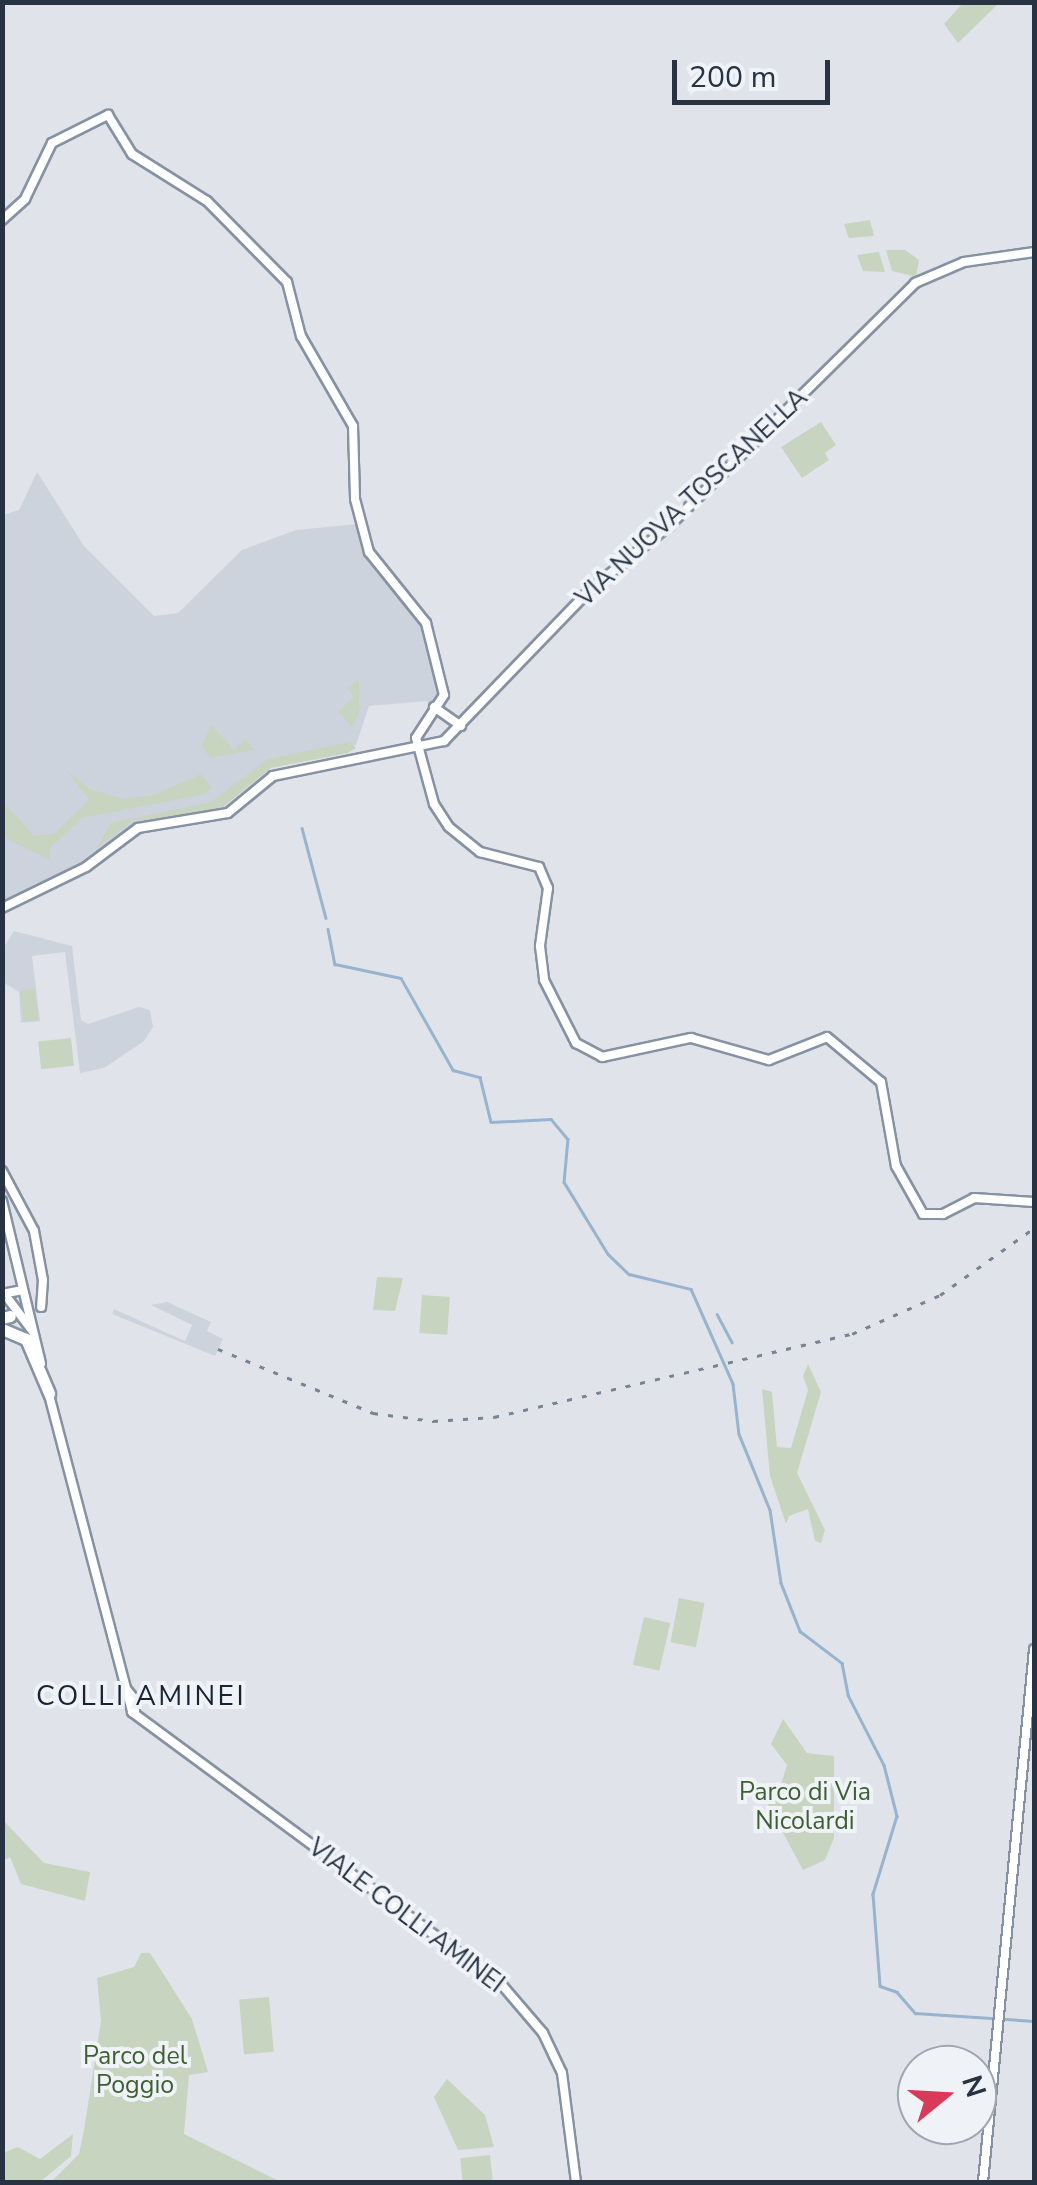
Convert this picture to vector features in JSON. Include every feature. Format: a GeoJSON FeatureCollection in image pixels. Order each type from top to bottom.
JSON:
{"type":"FeatureCollection","features":[{"type":"Feature","properties":{"kind":"highway"},"geometry":{"type":"LineString","coordinates":[[2,1328],[26,1339],[48,1394]]}},
{"type":"Feature","properties":{"kind":"main road"},"geometry":{"type":"LineString","coordinates":[[2,220],[25,200],[52,143],[109,116],[132,154],[207,201],[287,282],[301,336],[353,426],[355,499],[369,552],[426,623],[444,692],[417,732],[434,804],[449,826],[488,856],[528,859],[539,867],[548,888],[540,946],[544,980],[588,1053],[609,1057],[690,1038],[769,1060],[814,1037],[827,1037],[880,1082],[896,1166],[923,1214],[943,1214],[974,1198],[1034,1199]]}},
{"type":"Feature","properties":{"kind":"main road","name":"VIA NUOVA TOSCANELLA"},"geometry":{"type":"LineString","coordinates":[[2,908],[86,867],[138,828],[228,813],[273,776],[444,742],[592,588],[669,526],[915,283],[964,262],[1034,252]]}},
{"type":"Feature","properties":{"kind":"main road"},"geometry":{"type":"LineString","coordinates":[[434,707],[462,726]]}},
{"type":"Feature","properties":{"kind":"main road"},"geometry":{"type":"LineString","coordinates":[[2,1171],[34,1231],[44,1280],[41,1306]]}},
{"type":"Feature","properties":{"kind":"main road","name":"VIALE COLLI AMINEI"},"geometry":{"type":"LineString","coordinates":[[2,1201],[121,1682],[136,1716],[510,1993],[543,2034],[562,2072],[576,2182]]}},
{"type":"Feature","properties":{"kind":"main road"},"geometry":{"type":"LineString","coordinates":[[7,1304],[24,1290]]}},
{"type":"Feature","properties":{"kind":"main road"},"geometry":{"type":"LineString","coordinates":[[7,1304],[27,1302]]}},
{"type":"Feature","properties":{"kind":"main road"},"geometry":{"type":"LineString","coordinates":[[7,1304],[34,1335]]}},
{"type":"Feature","properties":{"kind":"main road"},"geometry":{"type":"LineString","coordinates":[[984,2182],[1034,1649]]}},
{"type":"Feature","properties":{"kind":"shaded area"},"geometry":{"type":"Polygon","coordinates":[[[37,472],[84,546],[154,616],[178,613],[242,550],[296,530],[357,524],[367,554],[409,601],[426,633],[439,697],[430,706],[427,701],[369,706],[356,745],[271,764],[209,808],[128,827],[73,870],[3,903],[3,515],[19,510],[37,472]]]}},
{"type":"Feature","properties":{"kind":"shaded area"},"geometry":{"type":"Polygon","coordinates":[[[14,931],[72,946],[81,1020],[88,1024],[139,1007],[150,1010],[153,1027],[144,1041],[104,1068],[80,1073],[65,952],[32,956],[40,1021],[21,1023],[19,992],[3,982],[2,950],[14,931]]]}},
{"type":"Feature","properties":{"kind":"shaded area"},"geometry":{"type":"Polygon","coordinates":[[[167,1302],[211,1322],[207,1331],[223,1339],[215,1356],[112,1314],[114,1309],[185,1341],[192,1325],[151,1305],[167,1302]]]}},
{"type":"Feature","properties":{"kind":"green space"},"geometry":{"type":"Polygon","coordinates":[[[963,3],[999,3],[958,43],[944,24],[963,3]]]}},
{"type":"Feature","properties":{"kind":"green space"},"geometry":{"type":"Polygon","coordinates":[[[870,220],[874,236],[849,238],[844,224],[870,220]]]}},
{"type":"Feature","properties":{"kind":"green space"},"geometry":{"type":"Polygon","coordinates":[[[886,250],[905,250],[919,260],[916,277],[892,271],[886,250]]]}},
{"type":"Feature","properties":{"kind":"green space"},"geometry":{"type":"Polygon","coordinates":[[[879,252],[885,272],[863,271],[857,255],[879,252]]]}},
{"type":"Feature","properties":{"kind":"green space"},"geometry":{"type":"Polygon","coordinates":[[[821,422],[836,445],[825,453],[829,460],[802,478],[781,447],[821,422]]]}},
{"type":"Feature","properties":{"kind":"green space"},"geometry":{"type":"Polygon","coordinates":[[[359,679],[359,712],[352,727],[338,712],[354,697],[347,688],[359,679]]]}},
{"type":"Feature","properties":{"kind":"green space"},"geometry":{"type":"Polygon","coordinates":[[[211,725],[234,750],[246,739],[254,750],[210,758],[202,746],[211,725]]]}},
{"type":"Feature","properties":{"kind":"green space"},"geometry":{"type":"Polygon","coordinates":[[[350,742],[356,748],[348,753],[271,768],[217,812],[131,821],[95,850],[111,823],[211,802],[268,759],[350,742]]]}},
{"type":"Feature","properties":{"kind":"green space"},"geometry":{"type":"Polygon","coordinates":[[[66,770],[90,789],[124,799],[154,795],[201,774],[212,787],[205,794],[82,818],[50,848],[50,860],[3,837],[3,802],[34,836],[54,834],[89,800],[66,770]]]}},
{"type":"Feature","properties":{"kind":"green space"},"geometry":{"type":"Polygon","coordinates":[[[35,989],[38,1020],[23,1021],[20,991],[35,989]]]}},
{"type":"Feature","properties":{"kind":"green space"},"geometry":{"type":"Polygon","coordinates":[[[71,1038],[74,1066],[41,1069],[38,1041],[71,1038]]]}},
{"type":"Feature","properties":{"kind":"green space"},"geometry":{"type":"Polygon","coordinates":[[[377,1277],[403,1278],[395,1311],[373,1310],[377,1277]]]}},
{"type":"Feature","properties":{"kind":"green space"},"geometry":{"type":"Polygon","coordinates":[[[422,1295],[450,1297],[447,1335],[419,1333],[422,1295]]]}},
{"type":"Feature","properties":{"kind":"green space"},"geometry":{"type":"Polygon","coordinates":[[[808,1364],[821,1392],[797,1473],[825,1530],[821,1543],[815,1541],[808,1509],[789,1516],[786,1524],[770,1476],[762,1389],[772,1392],[777,1447],[791,1448],[808,1390],[803,1376],[808,1364]]]}},
{"type":"Feature","properties":{"kind":"green space"},"geometry":{"type":"Polygon","coordinates":[[[679,1598],[705,1603],[696,1647],[670,1642],[679,1598]]]}},
{"type":"Feature","properties":{"kind":"green space"},"geometry":{"type":"Polygon","coordinates":[[[644,1617],[670,1623],[659,1671],[633,1665],[644,1617]]]}},
{"type":"Feature","properties":{"kind":"green space","name":"Parco di Via Nicolardi"},"geometry":{"type":"Polygon","coordinates":[[[783,1719],[807,1753],[834,1756],[834,1838],[825,1860],[803,1870],[764,1797],[779,1791],[787,1765],[771,1744],[783,1719]]]}},
{"type":"Feature","properties":{"kind":"green space"},"geometry":{"type":"Polygon","coordinates":[[[3,1820],[44,1863],[90,1872],[85,1901],[21,1884],[10,1857],[3,1861],[3,1820]]]}},
{"type":"Feature","properties":{"kind":"green space","name":"Parco del Poggio"},"geometry":{"type":"Polygon","coordinates":[[[141,1953],[150,1953],[192,2019],[208,2072],[189,2075],[184,2134],[281,2182],[51,2182],[79,2154],[101,2021],[97,1978],[134,1967],[141,1953]]]}},
{"type":"Feature","properties":{"kind":"green space"},"geometry":{"type":"Polygon","coordinates":[[[269,1997],[274,2052],[244,2054],[239,2000],[269,1997]]]}},
{"type":"Feature","properties":{"kind":"green space"},"geometry":{"type":"Polygon","coordinates":[[[447,2079],[485,2115],[494,2147],[458,2150],[434,2097],[447,2079]]]}},
{"type":"Feature","properties":{"kind":"green space"},"geometry":{"type":"Polygon","coordinates":[[[73,2134],[71,2156],[40,2182],[3,2182],[3,2153],[18,2147],[40,2159],[73,2134]]]}},
{"type":"Feature","properties":{"kind":"green space"},"geometry":{"type":"Polygon","coordinates":[[[490,2155],[493,2182],[463,2182],[460,2158],[490,2155]]]}},
{"type":"Feature","properties":{"kind":"waterway"},"geometry":{"type":"LineString","coordinates":[[302,828],[326,918]]}},
{"type":"Feature","properties":{"kind":"waterway"},"geometry":{"type":"LineString","coordinates":[[328,929],[335,964],[401,978],[453,1070],[480,1077],[491,1122],[551,1119],[568,1139],[564,1182],[608,1254],[629,1274],[691,1289],[733,1384],[739,1434],[770,1510],[781,1583],[800,1631],[842,1663],[848,1695],[884,1765],[897,1816],[873,1894],[880,1986],[897,1992],[915,2013],[1034,2021]]}},
{"type":"Feature","properties":{"kind":"waterway"},"geometry":{"type":"LineString","coordinates":[[717,1314],[732,1342]]}},
{"type":"Feature","properties":{"kind":"railway"},"geometry":{"type":"LineString","coordinates":[[218,1349],[373,1413],[433,1421],[494,1417],[852,1334],[940,1295],[1034,1228]]}},
{"type":"Feature","properties":{"kind":"district","name":"COLLI AMINEI"},"geometry":{"type":"Point","coordinates":[141,1696]}}]}
